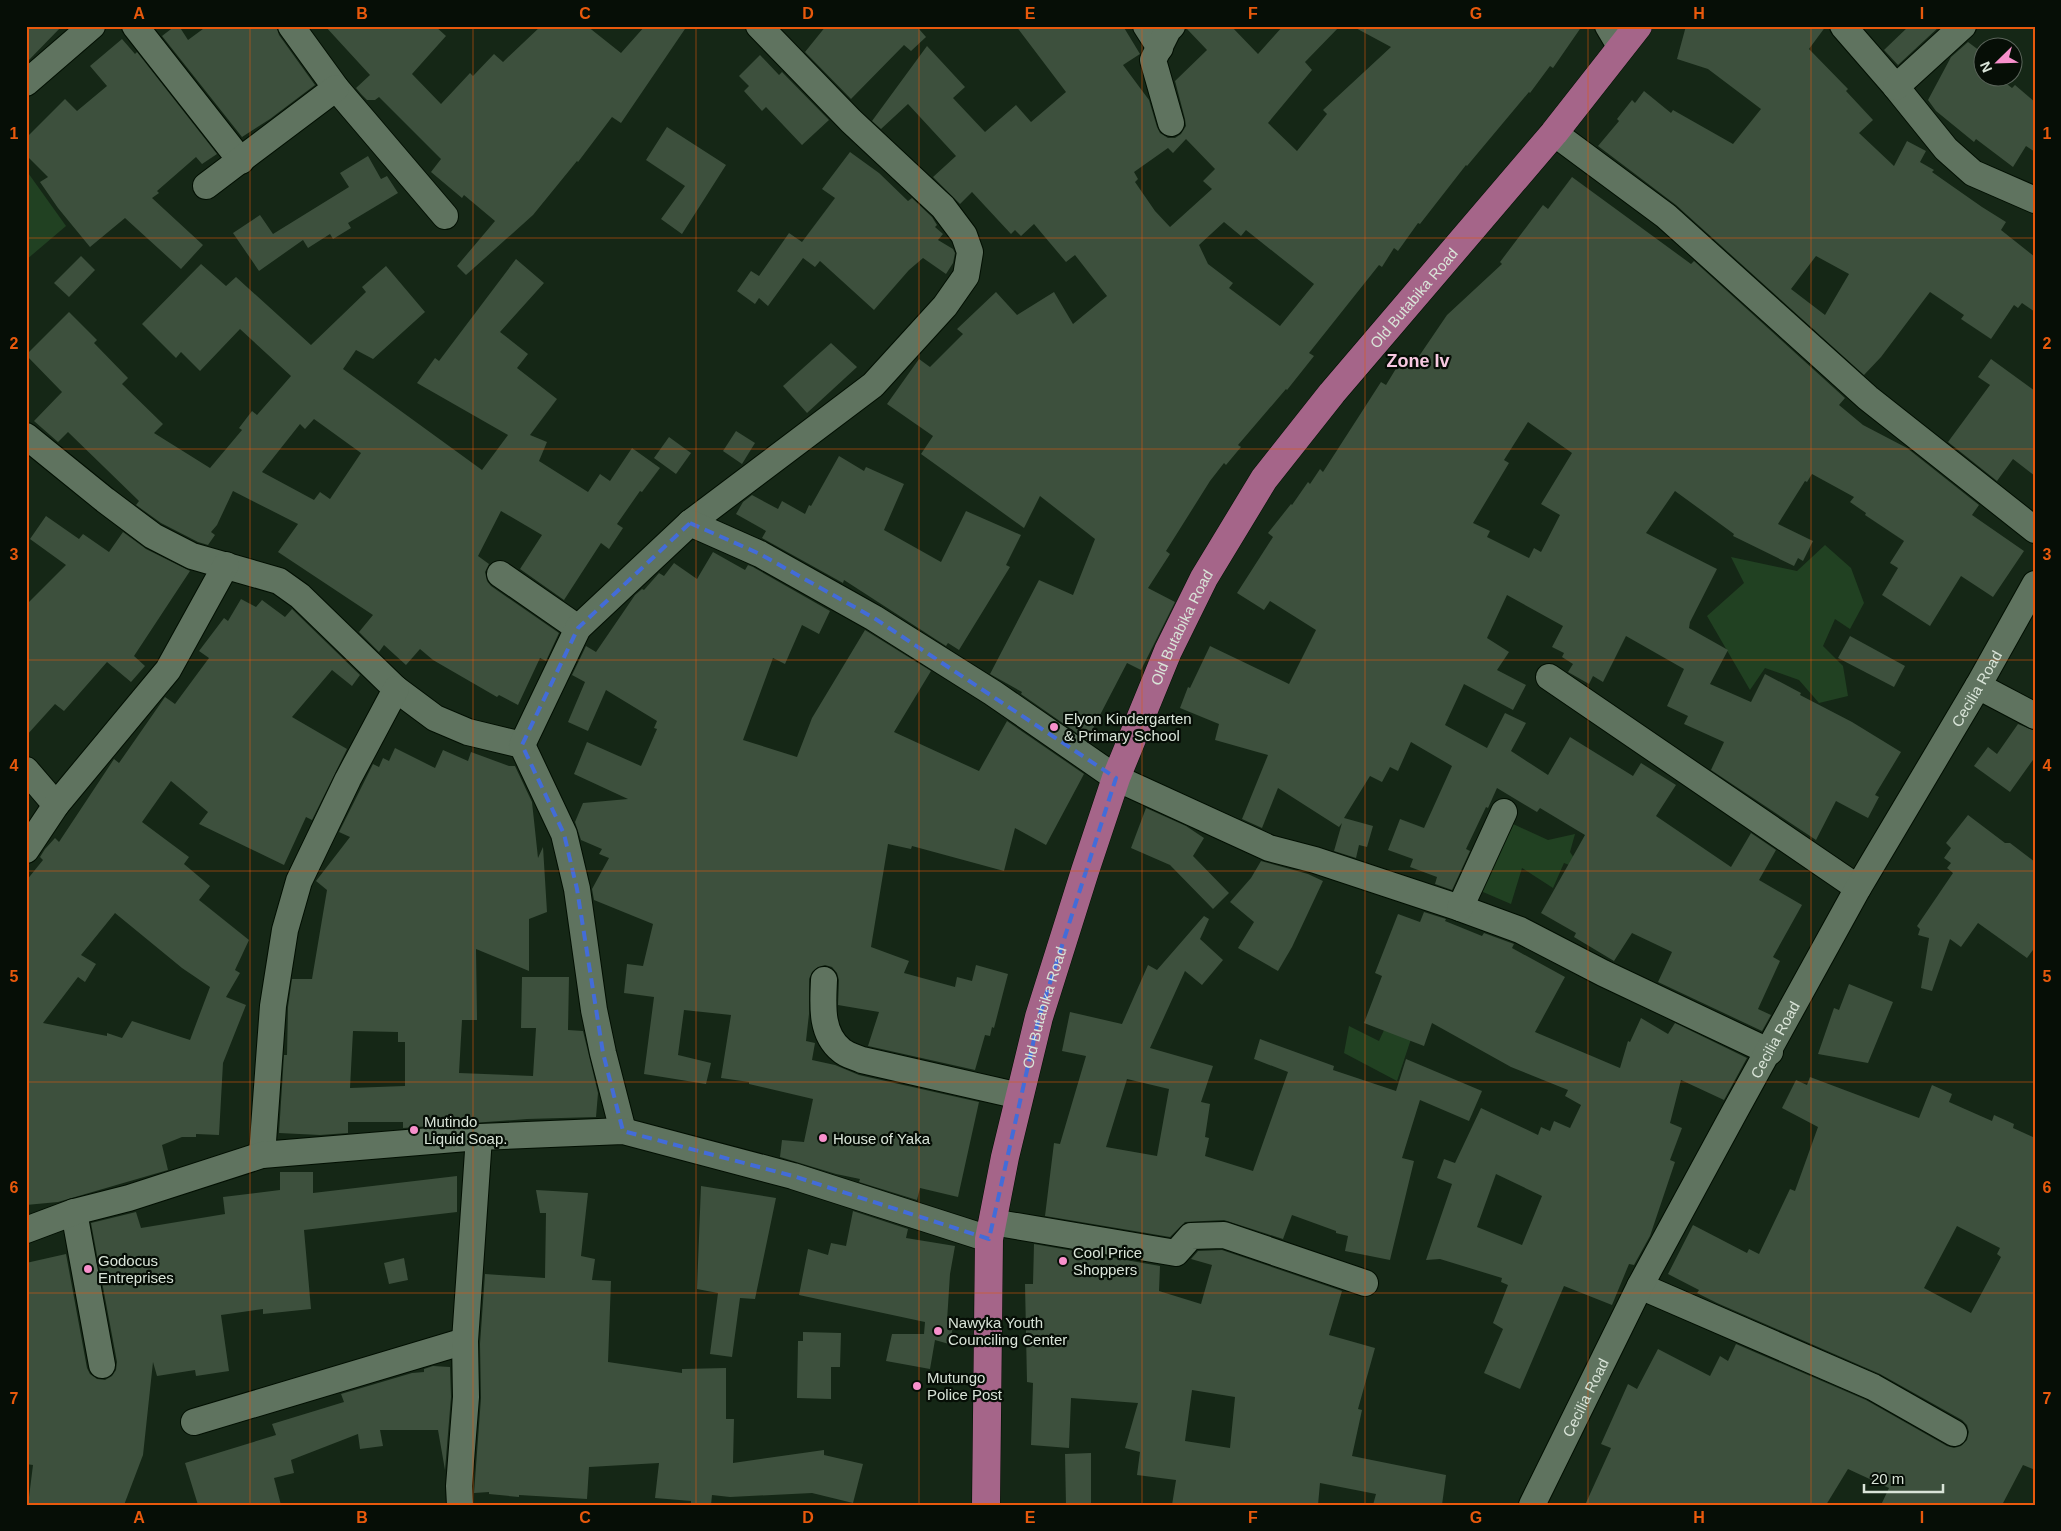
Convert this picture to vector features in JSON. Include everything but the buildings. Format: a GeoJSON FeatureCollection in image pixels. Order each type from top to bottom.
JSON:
{"type":"FeatureCollection","features":[{"type":"Feature","properties":{"kind":"main road","name":"Old Butabika Road"},"geometry":{"type":"LineString","coordinates":[[986,1505],[991,1230],[1039,1017],[1116,778],[1168,651],[1204,578],[1264,479],[1332,393],[1554,133],[1614,37],[1638,26]]}},
{"type":"Feature","properties":{"kind":"street"},"geometry":{"type":"LineString","coordinates":[[26,83],[92,26]]}},
{"type":"Feature","properties":{"kind":"street"},"geometry":{"type":"LineString","coordinates":[[134,26],[241,161]]}},
{"type":"Feature","properties":{"kind":"street"},"geometry":{"type":"LineString","coordinates":[[291,26],[336,88],[445,216]]}},
{"type":"Feature","properties":{"kind":"street"},"geometry":{"type":"LineString","coordinates":[[522,745],[578,628],[690,523],[873,385],[945,306],[966,276],[970,252],[964,235],[943,207],[851,121],[759,26]]}},
{"type":"Feature","properties":{"kind":"street"},"geometry":{"type":"LineString","coordinates":[[1843,26],[1946,149],[1973,173],[2035,200]]}},
{"type":"Feature","properties":{"kind":"street"},"geometry":{"type":"LineString","coordinates":[[1896,87],[1963,26]]}},
{"type":"Feature","properties":{"kind":"street"},"geometry":{"type":"LineString","coordinates":[[1159,33],[1154,60],[1171,123]]}},
{"type":"Feature","properties":{"kind":"street"},"geometry":{"type":"LineString","coordinates":[[206,186],[336,88]]}},
{"type":"Feature","properties":{"kind":"street"},"geometry":{"type":"LineString","coordinates":[[1554,133],[1666,216],[1868,398],[2035,530]]}},
{"type":"Feature","properties":{"kind":"street"},"geometry":{"type":"LineString","coordinates":[[26,436],[153,536],[192,556],[279,581],[300,596],[396,689],[435,718],[468,732],[522,745]]}},
{"type":"Feature","properties":{"kind":"street"},"geometry":{"type":"LineString","coordinates":[[690,523],[760,554],[874,618],[993,693],[1116,778],[1269,848],[1315,860],[1520,930],[1604,973],[1770,1052]]}},
{"type":"Feature","properties":{"kind":"street"},"geometry":{"type":"LineString","coordinates":[[26,850],[56,805],[168,670],[226,565]]}},
{"type":"Feature","properties":{"kind":"street"},"geometry":{"type":"LineString","coordinates":[[500,574],[578,628]]}},
{"type":"Feature","properties":{"kind":"street","name":"Cecilia Road"},"geometry":{"type":"LineString","coordinates":[[1532,1505],[1640,1286],[1770,1052],[1858,888],[1978,686],[2035,584]]}},
{"type":"Feature","properties":{"kind":"street"},"geometry":{"type":"LineString","coordinates":[[1549,677],[1858,888]]}},
{"type":"Feature","properties":{"kind":"street"},"geometry":{"type":"LineString","coordinates":[[1978,686],[2035,716]]}},
{"type":"Feature","properties":{"kind":"street"},"geometry":{"type":"LineString","coordinates":[[262,1155],[273,1006],[285,930],[299,881],[348,779],[396,689]]}},
{"type":"Feature","properties":{"kind":"street"},"geometry":{"type":"LineString","coordinates":[[522,745],[564,834],[577,889],[594,1010],[623,1131]]}},
{"type":"Feature","properties":{"kind":"street"},"geometry":{"type":"LineString","coordinates":[[26,770],[56,805]]}},
{"type":"Feature","properties":{"kind":"street"},"geometry":{"type":"LineString","coordinates":[[1460,908],[1504,812]]}},
{"type":"Feature","properties":{"kind":"street"},"geometry":{"type":"LineString","coordinates":[[824,980],[823,1013],[830,1038],[842,1051],[862,1060],[1020,1096]]}},
{"type":"Feature","properties":{"kind":"street"},"geometry":{"type":"LineString","coordinates":[[26,1230],[74,1212],[128,1198],[262,1155],[479,1137],[623,1131],[991,1230],[1176,1253],[1191,1236],[1224,1235],[1365,1283]]}},
{"type":"Feature","properties":{"kind":"street"},"geometry":{"type":"LineString","coordinates":[[460,1505],[459,1486],[466,1397],[464,1342],[479,1137]]}},
{"type":"Feature","properties":{"kind":"street"},"geometry":{"type":"LineString","coordinates":[[74,1212],[102,1365]]}},
{"type":"Feature","properties":{"kind":"street"},"geometry":{"type":"LineString","coordinates":[[1640,1286],[1874,1387],[1954,1433]]}},
{"type":"Feature","properties":{"kind":"street"},"geometry":{"type":"LineString","coordinates":[[194,1422],[464,1342]]}},
{"type":"Feature","properties":{"kind":"highlighted area"},"geometry":{"type":"Polygon","coordinates":[[[690,523],[760,554],[874,618],[1116,778],[1039,1017],[989,1239],[793,1176],[623,1131],[603,1053],[577,889],[564,834],[522,745],[578,628],[690,523]]]}},
{"type":"Feature","properties":{"kind":"green space"},"geometry":{"type":"Polygon","coordinates":[[[26,170],[66,226],[26,260],[26,170]]]}},
{"type":"Feature","properties":{"kind":"green space"},"geometry":{"type":"Polygon","coordinates":[[[1825,545],[1851,568],[1864,603],[1850,629],[1835,619],[1823,646],[1843,666],[1848,696],[1819,703],[1799,680],[1765,668],[1750,690],[1707,616],[1744,583],[1731,557],[1797,571],[1825,545]]]}},
{"type":"Feature","properties":{"kind":"green space"},"geometry":{"type":"Polygon","coordinates":[[[1511,823],[1548,840],[1575,834],[1570,852],[1582,870],[1564,863],[1553,888],[1522,868],[1511,904],[1476,889],[1511,823]]]}},
{"type":"Feature","properties":{"kind":"green space"},"geometry":{"type":"Polygon","coordinates":[[[1349,1026],[1379,1041],[1385,1028],[1411,1039],[1397,1081],[1344,1053],[1349,1026]]]}},
{"type":"Feature","properties":{"kind":"place","name":"Elyon Kindergarten & Primary School"},"geometry":{"type":"Point","coordinates":[1054,727]}},
{"type":"Feature","properties":{"kind":"place","name":"Mutindo Liquid Soap."},"geometry":{"type":"Point","coordinates":[414,1130]}},
{"type":"Feature","properties":{"kind":"place","name":"House of Yaka"},"geometry":{"type":"Point","coordinates":[823,1138]}},
{"type":"Feature","properties":{"kind":"place","name":"Cool Price Shoppers"},"geometry":{"type":"Point","coordinates":[1063,1261]}},
{"type":"Feature","properties":{"kind":"place","name":"Godocus Entreprises"},"geometry":{"type":"Point","coordinates":[88,1269]}},
{"type":"Feature","properties":{"kind":"place","name":"Nawyka Youth Counciling Center"},"geometry":{"type":"Point","coordinates":[938,1331]}},
{"type":"Feature","properties":{"kind":"place","name":"Mutungo Police Post"},"geometry":{"type":"Point","coordinates":[917,1386]}},
{"type":"Feature","properties":{"kind":"district","name":"Zone Iv"},"geometry":{"type":"Point","coordinates":[1418,361]}}]}
